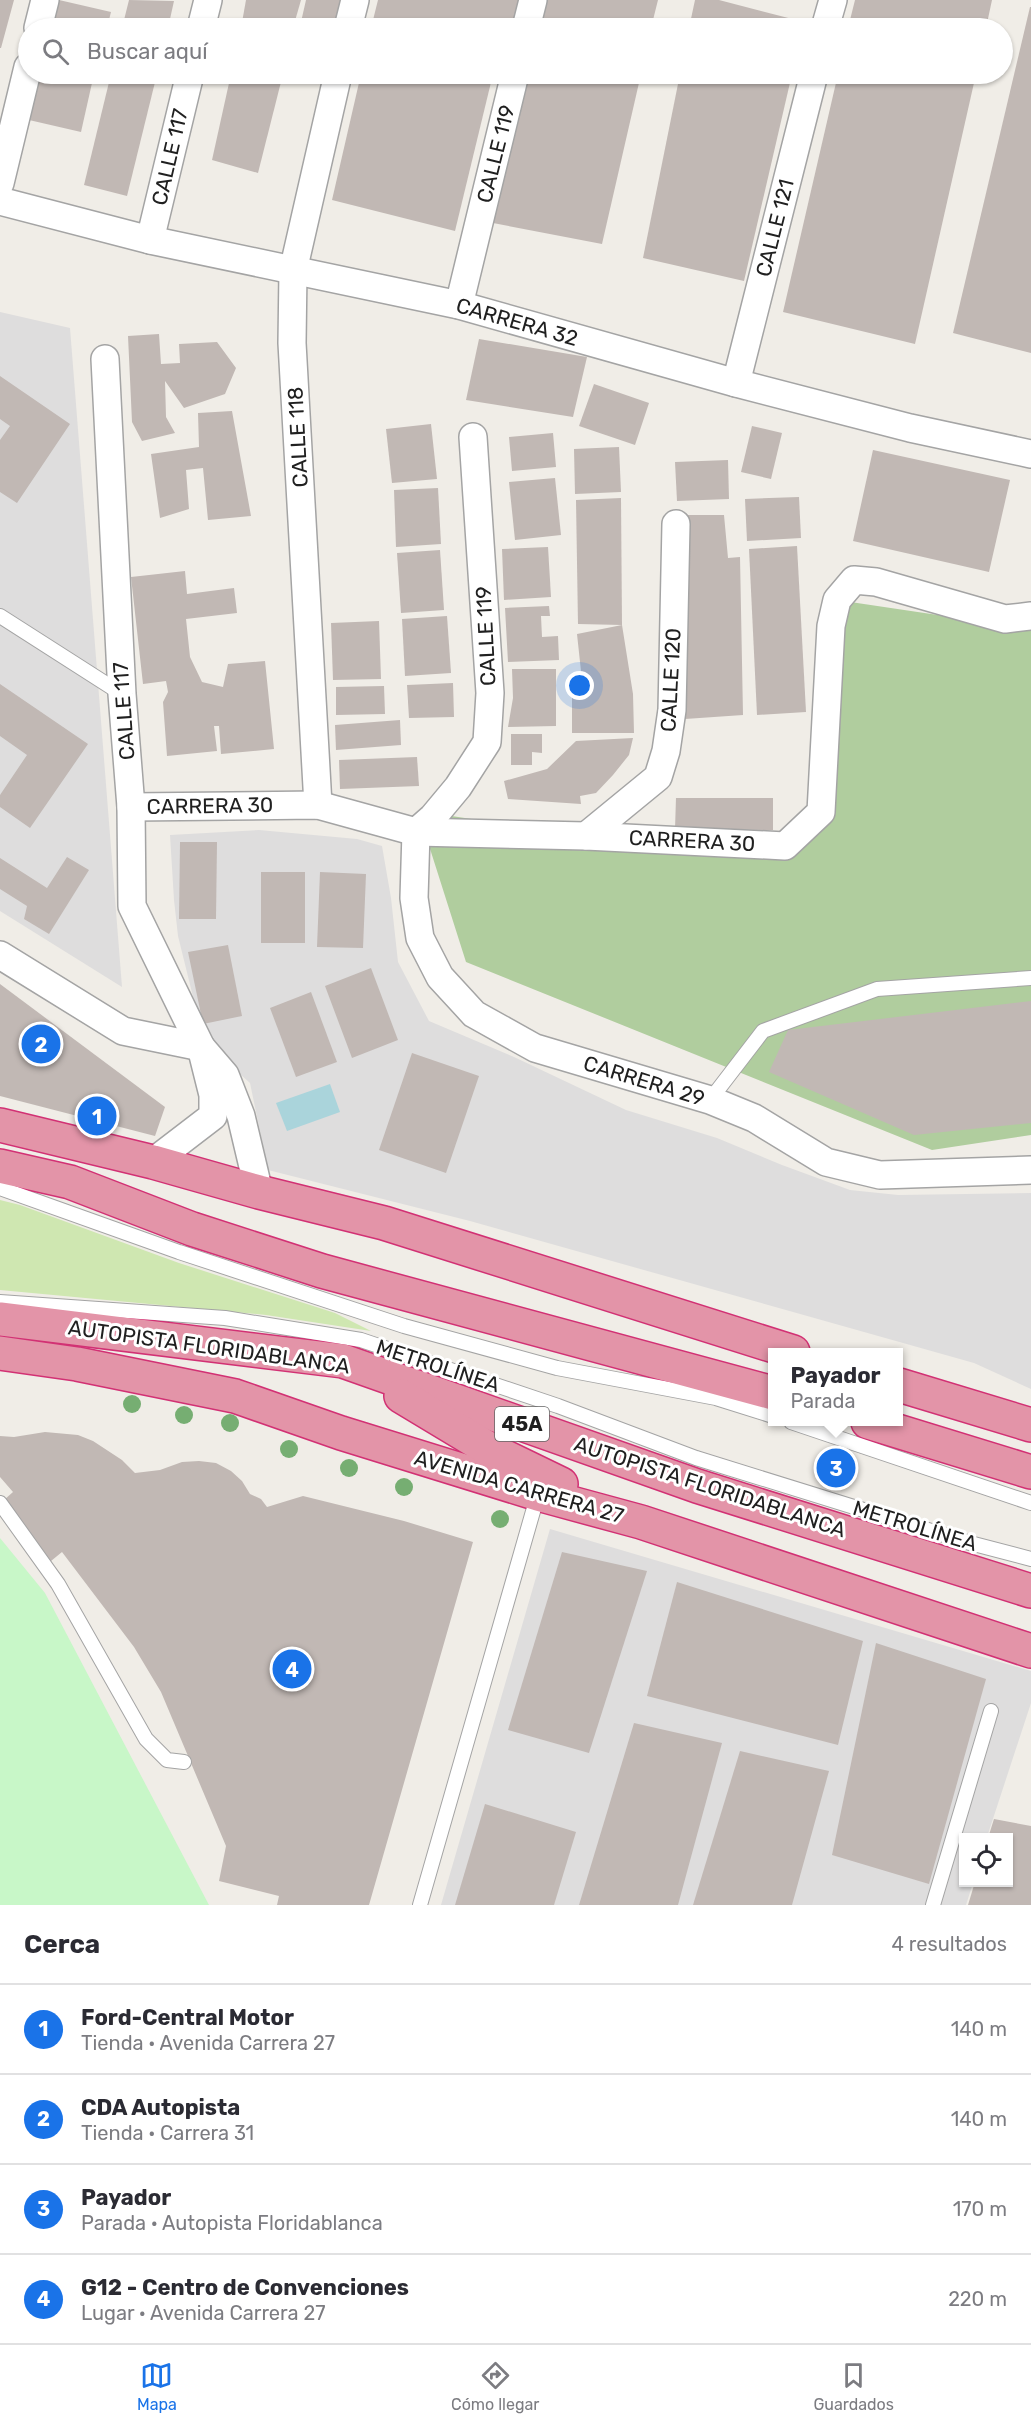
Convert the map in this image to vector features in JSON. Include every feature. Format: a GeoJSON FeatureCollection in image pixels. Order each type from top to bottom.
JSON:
{"type":"FeatureCollection","features":[{"type":"Feature","properties":{"kind":"highway"},"geometry":{"type":"LineString","coordinates":[[0,1125],[153,1162],[259,1192],[384,1223],[777,1348]]}},
{"type":"Feature","properties":{"kind":"highway"},"geometry":{"type":"LineString","coordinates":[[0,1166],[70,1182],[192,1229],[322,1271],[768,1392]]}},
{"type":"Feature","properties":{"kind":"highway","name":"AUTOPISTA FLORIDABLANCA"},"geometry":{"type":"LineString","coordinates":[[0,1319],[343,1361],[697,1486],[1031,1591]]}},
{"type":"Feature","properties":{"kind":"highway"},"geometry":{"type":"LineString","coordinates":[[615,1350],[707,1348],[746,1338]]}},
{"type":"Feature","properties":{"kind":"highway","name":"AVENIDA CARRERA 27"},"geometry":{"type":"LineString","coordinates":[[0,1353],[78,1364],[235,1396],[341,1433],[538,1494],[641,1522],[1031,1651]]}},
{"type":"Feature","properties":{"kind":"highway"},"geometry":{"type":"LineString","coordinates":[[343,1361],[489,1449],[641,1522]]}},
{"type":"Feature","properties":{"kind":"highway"},"geometry":{"type":"LineString","coordinates":[[903,1386],[1031,1425]]}},
{"type":"Feature","properties":{"kind":"highway"},"geometry":{"type":"LineString","coordinates":[[881,1426],[1031,1472]]}},
{"type":"Feature","properties":{"kind":"street"},"geometry":{"type":"LineString","coordinates":[[40,18],[45,0]]}},
{"type":"Feature","properties":{"kind":"street"},"geometry":{"type":"LineString","coordinates":[[204,18],[208,0]]}},
{"type":"Feature","properties":{"kind":"street"},"geometry":{"type":"LineString","coordinates":[[350,18],[355,0]]}},
{"type":"Feature","properties":{"kind":"street"},"geometry":{"type":"LineString","coordinates":[[528,18],[533,0]]}},
{"type":"Feature","properties":{"kind":"street"},"geometry":{"type":"LineString","coordinates":[[828,18],[833,0]]}},
{"type":"Feature","properties":{"kind":"street"},"geometry":{"type":"LineString","coordinates":[[0,183],[24,84]]}},
{"type":"Feature","properties":{"kind":"street","name":"CALLE 117"},"geometry":{"type":"LineString","coordinates":[[150,240],[188,84]]}},
{"type":"Feature","properties":{"kind":"street","name":"CALLE 118"},"geometry":{"type":"LineString","coordinates":[[318,805],[292,343],[293,271],[336,84]]}},
{"type":"Feature","properties":{"kind":"street","name":"CALLE 119"},"geometry":{"type":"LineString","coordinates":[[459,305],[513,84]]}},
{"type":"Feature","properties":{"kind":"street","name":"CALLE 121"},"geometry":{"type":"LineString","coordinates":[[736,383],[811,84]]}},
{"type":"Feature","properties":{"kind":"street","name":"CARRERA 32"},"geometry":{"type":"LineString","coordinates":[[0,201],[150,240],[459,305],[736,383],[910,428],[1031,454]]}},
{"type":"Feature","properties":{"kind":"street","name":"CALLE 117"},"geometry":{"type":"LineString","coordinates":[[105,359],[122,694],[131,807],[132,906],[201,1047]]}},
{"type":"Feature","properties":{"kind":"street","name":"CALLE 119"},"geometry":{"type":"LineString","coordinates":[[425,824],[458,788],[487,742],[490,693],[473,437]]}},
{"type":"Feature","properties":{"kind":"street","name":"CALLE 120"},"geometry":{"type":"LineString","coordinates":[[586,836],[658,777],[666,750],[672,710],[676,524]]}},
{"type":"Feature","properties":{"kind":"street","name":"CARRERA 30"},"geometry":{"type":"LineString","coordinates":[[131,807],[318,805],[425,824],[586,836],[785,846],[821,812],[831,626],[837,600],[854,580],[876,582],[1005,620],[1031,616]]}},
{"type":"Feature","properties":{"kind":"street","name":"CARRERA 29"},"geometry":{"type":"LineString","coordinates":[[425,824],[414,898],[420,938],[440,977],[474,1014],[535,1048],[710,1100],[754,1118],[826,1162],[880,1175],[1031,1170]]}},
{"type":"Feature","properties":{"kind":"street"},"geometry":{"type":"LineString","coordinates":[[0,955],[123,1031],[201,1047],[225,1075],[237,1106],[259,1192]]}},
{"type":"Feature","properties":{"kind":"street"},"geometry":{"type":"LineString","coordinates":[[153,1162],[213,1116],[213,1095],[201,1047]]}},
{"type":"Feature","properties":{"kind":"lane"},"geometry":{"type":"LineString","coordinates":[[0,616],[122,694]]}},
{"type":"Feature","properties":{"kind":"lane"},"geometry":{"type":"LineString","coordinates":[[710,1100],[763,1031],[877,989],[1031,978]]}},
{"type":"Feature","properties":{"kind":"lane","name":"METROLÍNEA"},"geometry":{"type":"LineString","coordinates":[[0,1188],[179,1252],[404,1326],[556,1368],[716,1398],[768,1414]]}},
{"type":"Feature","properties":{"kind":"lane","name":"METROLÍNEA"},"geometry":{"type":"LineString","coordinates":[[0,1302],[225,1318],[361,1340],[558,1406],[696,1458],[970,1543],[1031,1558]]}},
{"type":"Feature","properties":{"kind":"lane"},"geometry":{"type":"LineString","coordinates":[[803,1426],[1031,1503]]}},
{"type":"Feature","properties":{"kind":"lane"},"geometry":{"type":"LineString","coordinates":[[420,1905],[538,1494]]}},
{"type":"Feature","properties":{"kind":"lane"},"geometry":{"type":"LineString","coordinates":[[0,1503],[58,1584],[146,1739],[166,1760],[184,1762]]}},
{"type":"Feature","properties":{"kind":"lane"},"geometry":{"type":"LineString","coordinates":[[933,1905],[991,1712]]}},
{"type":"Feature","properties":{"kind":"shaded area"},"geometry":{"type":"Polygon","coordinates":[[[0,312],[70,328],[122,987],[0,911],[0,312]]]}},
{"type":"Feature","properties":{"kind":"shaded area"},"geometry":{"type":"Polygon","coordinates":[[[259,830],[357,839],[382,846],[391,898],[398,962],[429,1021],[514,1057],[626,1110],[717,1138],[850,1190],[898,1195],[1031,1193],[1031,1389],[974,1363],[470,1221],[268,1170],[250,1083],[219,1055],[201,1029],[178,936],[170,835],[259,830]]]}},
{"type":"Feature","properties":{"kind":"shaded area"},"geometry":{"type":"Polygon","coordinates":[[[550,1529],[1031,1671],[1031,1703],[988,1833],[959,1833],[959,1887],[972,1887],[966,1905],[441,1905],[550,1529]]]}},
{"type":"Feature","properties":{"kind":"green space"},"geometry":{"type":"Polygon","coordinates":[[[837,600],[1031,627],[1031,1135],[932,1150],[466,962],[418,811],[586,836],[785,846],[821,812],[837,600]]]}},
{"type":"Feature","properties":{"kind":"green space"},"geometry":{"type":"Polygon","coordinates":[[[0,1200],[20,1205],[179,1263],[335,1313],[371,1331],[266,1315],[0,1290],[0,1200]]]}},
{"type":"Feature","properties":{"kind":"green space"},"geometry":{"type":"Polygon","coordinates":[[[0,1538],[45,1593],[209,1905],[0,1905],[0,1538]]]}},
{"type":"Feature","properties":{"kind":"water"},"geometry":{"type":"Polygon","coordinates":[[[330,1084],[340,1112],[287,1131],[276,1103],[330,1084]]]}},
{"type":"Feature","properties":{"kind":"building"},"geometry":{"type":"Polygon","coordinates":[[[0,0],[14,0],[1,48],[0,48],[0,0]]]}},
{"type":"Feature","properties":{"kind":"building"},"geometry":{"type":"Polygon","coordinates":[[[59,0],[111,12],[110,18],[54,18],[59,0]]]}},
{"type":"Feature","properties":{"kind":"building"},"geometry":{"type":"Polygon","coordinates":[[[129,0],[174,1],[170,18],[124,18],[129,0]]]}},
{"type":"Feature","properties":{"kind":"building"},"geometry":{"type":"Polygon","coordinates":[[[246,0],[301,0],[296,18],[243,18],[246,0]]]}},
{"type":"Feature","properties":{"kind":"building"},"geometry":{"type":"Polygon","coordinates":[[[306,0],[352,0],[349,18],[302,18],[306,0]]]}},
{"type":"Feature","properties":{"kind":"building"},"geometry":{"type":"Polygon","coordinates":[[[378,0],[519,0],[514,18],[374,18],[378,0]]]}},
{"type":"Feature","properties":{"kind":"building"},"geometry":{"type":"Polygon","coordinates":[[[542,0],[658,0],[654,18],[538,18],[542,0]]]}},
{"type":"Feature","properties":{"kind":"building"},"geometry":{"type":"Polygon","coordinates":[[[695,0],[719,0],[789,18],[691,18],[695,0]]]}},
{"type":"Feature","properties":{"kind":"building"},"geometry":{"type":"Polygon","coordinates":[[[855,0],[992,0],[988,18],[850,18],[855,0]]]}},
{"type":"Feature","properties":{"kind":"building"},"geometry":{"type":"Polygon","coordinates":[[[1031,7],[1031,353],[953,333],[1031,7]]]}},
{"type":"Feature","properties":{"kind":"building"},"geometry":{"type":"Polygon","coordinates":[[[37,84],[92,84],[81,132],[29,120],[37,84]]]}},
{"type":"Feature","properties":{"kind":"building"},"geometry":{"type":"Polygon","coordinates":[[[109,84],[155,84],[127,196],[84,185],[109,84]]]}},
{"type":"Feature","properties":{"kind":"building"},"geometry":{"type":"Polygon","coordinates":[[[229,84],[280,84],[258,173],[212,160],[229,84]]]}},
{"type":"Feature","properties":{"kind":"building"},"geometry":{"type":"Polygon","coordinates":[[[359,84],[491,84],[455,231],[332,200],[359,84]]]}},
{"type":"Feature","properties":{"kind":"building"},"geometry":{"type":"Polygon","coordinates":[[[524,84],[639,84],[602,244],[493,223],[524,84]]]}},
{"type":"Feature","properties":{"kind":"building"},"geometry":{"type":"Polygon","coordinates":[[[678,84],[790,84],[744,281],[643,258],[678,84]]]}},
{"type":"Feature","properties":{"kind":"building"},"geometry":{"type":"Polygon","coordinates":[[[836,84],[974,84],[915,344],[783,312],[836,84]]]}},
{"type":"Feature","properties":{"kind":"building"},"geometry":{"type":"Polygon","coordinates":[[[159,334],[161,364],[180,363],[179,344],[217,342],[236,368],[225,394],[184,408],[165,381],[166,417],[175,433],[142,441],[132,422],[128,336],[159,334]]]}},
{"type":"Feature","properties":{"kind":"building"},"geometry":{"type":"Polygon","coordinates":[[[479,339],[587,357],[573,417],[466,400],[479,339]]]}},
{"type":"Feature","properties":{"kind":"building"},"geometry":{"type":"Polygon","coordinates":[[[0,376],[70,424],[17,503],[0,492],[0,440],[10,426],[0,419],[0,376]]]}},
{"type":"Feature","properties":{"kind":"building"},"geometry":{"type":"Polygon","coordinates":[[[594,384],[649,403],[635,445],[579,426],[594,384]]]}},
{"type":"Feature","properties":{"kind":"building"},"geometry":{"type":"Polygon","coordinates":[[[232,411],[251,516],[208,520],[203,468],[186,470],[189,509],[160,518],[151,454],[199,447],[198,413],[232,411]]]}},
{"type":"Feature","properties":{"kind":"building"},"geometry":{"type":"Polygon","coordinates":[[[431,424],[437,479],[392,483],[386,429],[431,424]]]}},
{"type":"Feature","properties":{"kind":"building"},"geometry":{"type":"Polygon","coordinates":[[[752,426],[782,433],[771,479],[741,472],[752,426]]]}},
{"type":"Feature","properties":{"kind":"building"},"geometry":{"type":"Polygon","coordinates":[[[553,433],[556,467],[512,471],[509,437],[553,433]]]}},
{"type":"Feature","properties":{"kind":"building"},"geometry":{"type":"Polygon","coordinates":[[[619,447],[621,492],[575,494],[574,449],[619,447]]]}},
{"type":"Feature","properties":{"kind":"building"},"geometry":{"type":"Polygon","coordinates":[[[873,450],[1010,480],[989,572],[853,541],[873,450]]]}},
{"type":"Feature","properties":{"kind":"building"},"geometry":{"type":"Polygon","coordinates":[[[728,460],[729,499],[677,501],[675,462],[728,460]]]}},
{"type":"Feature","properties":{"kind":"building"},"geometry":{"type":"Polygon","coordinates":[[[555,478],[561,535],[515,540],[509,482],[555,478]]]}},
{"type":"Feature","properties":{"kind":"building"},"geometry":{"type":"Polygon","coordinates":[[[438,488],[441,544],[396,547],[394,490],[438,488]]]}},
{"type":"Feature","properties":{"kind":"building"},"geometry":{"type":"Polygon","coordinates":[[[799,497],[801,538],[747,541],[745,499],[799,497]]]}},
{"type":"Feature","properties":{"kind":"building"},"geometry":{"type":"Polygon","coordinates":[[[621,498],[622,625],[578,624],[576,500],[621,498]]]}},
{"type":"Feature","properties":{"kind":"building"},"geometry":{"type":"Polygon","coordinates":[[[687,515],[724,515],[728,558],[740,557],[743,715],[685,719],[687,515]]]}},
{"type":"Feature","properties":{"kind":"building"},"geometry":{"type":"Polygon","coordinates":[[[797,546],[806,712],[757,715],[749,549],[797,546]]]}},
{"type":"Feature","properties":{"kind":"building"},"geometry":{"type":"Polygon","coordinates":[[[548,547],[551,597],[504,600],[502,549],[548,547]]]}},
{"type":"Feature","properties":{"kind":"building"},"geometry":{"type":"Polygon","coordinates":[[[440,550],[444,610],[401,613],[397,553],[440,550]]]}},
{"type":"Feature","properties":{"kind":"building"},"geometry":{"type":"Polygon","coordinates":[[[185,571],[187,594],[234,588],[237,613],[186,619],[190,657],[202,682],[223,687],[228,664],[265,661],[274,749],[221,754],[219,726],[214,726],[217,751],[167,756],[163,702],[168,692],[166,681],[143,684],[131,577],[185,571]]]}},
{"type":"Feature","properties":{"kind":"building"},"geometry":{"type":"Polygon","coordinates":[[[549,606],[550,616],[541,616],[542,637],[558,636],[559,660],[508,662],[505,608],[549,606]]]}},
{"type":"Feature","properties":{"kind":"building"},"geometry":{"type":"Polygon","coordinates":[[[447,616],[451,673],[405,676],[402,619],[447,616]]]}},
{"type":"Feature","properties":{"kind":"building"},"geometry":{"type":"Polygon","coordinates":[[[379,621],[381,679],[333,680],[331,623],[379,621]]]}},
{"type":"Feature","properties":{"kind":"building"},"geometry":{"type":"Polygon","coordinates":[[[622,625],[633,694],[634,733],[572,733],[572,694],[584,699],[577,634],[622,625]]]}},
{"type":"Feature","properties":{"kind":"building"},"geometry":{"type":"Polygon","coordinates":[[[512,669],[556,669],[556,726],[508,727],[513,698],[512,669]]]}},
{"type":"Feature","properties":{"kind":"building"},"geometry":{"type":"Polygon","coordinates":[[[453,683],[454,717],[409,718],[407,685],[453,683]]]}},
{"type":"Feature","properties":{"kind":"building"},"geometry":{"type":"Polygon","coordinates":[[[0,684],[88,744],[30,828],[0,807],[0,795],[27,755],[0,736],[0,684]]]}},
{"type":"Feature","properties":{"kind":"building"},"geometry":{"type":"Polygon","coordinates":[[[384,686],[385,714],[336,715],[336,687],[384,686]]]}},
{"type":"Feature","properties":{"kind":"building"},"geometry":{"type":"Polygon","coordinates":[[[400,720],[401,745],[336,750],[335,725],[400,720]]]}},
{"type":"Feature","properties":{"kind":"building"},"geometry":{"type":"Polygon","coordinates":[[[511,734],[542,734],[542,753],[532,752],[532,765],[511,765],[511,734]]]}},
{"type":"Feature","properties":{"kind":"building"},"geometry":{"type":"Polygon","coordinates":[[[633,738],[629,755],[596,793],[580,796],[581,804],[508,799],[504,781],[547,769],[576,741],[633,738]]]}},
{"type":"Feature","properties":{"kind":"building"},"geometry":{"type":"Polygon","coordinates":[[[417,757],[419,786],[340,789],[339,760],[417,757]]]}},
{"type":"Feature","properties":{"kind":"building"},"geometry":{"type":"Polygon","coordinates":[[[676,798],[773,798],[773,830],[675,829],[676,798]]]}},
{"type":"Feature","properties":{"kind":"building"},"geometry":{"type":"Polygon","coordinates":[[[180,842],[217,842],[216,919],[179,919],[180,842]]]}},
{"type":"Feature","properties":{"kind":"building"},"geometry":{"type":"Polygon","coordinates":[[[67,857],[89,870],[49,934],[24,919],[27,906],[0,889],[0,858],[47,888],[67,857]]]}},
{"type":"Feature","properties":{"kind":"building"},"geometry":{"type":"Polygon","coordinates":[[[261,872],[305,872],[305,943],[261,943],[261,872]]]}},
{"type":"Feature","properties":{"kind":"building"},"geometry":{"type":"Polygon","coordinates":[[[320,872],[366,874],[363,948],[317,947],[320,872]]]}},
{"type":"Feature","properties":{"kind":"building"},"geometry":{"type":"Polygon","coordinates":[[[228,945],[242,1016],[203,1024],[188,952],[228,945]]]}},
{"type":"Feature","properties":{"kind":"building"},"geometry":{"type":"Polygon","coordinates":[[[371,968],[398,1040],[352,1058],[325,986],[371,968]]]}},
{"type":"Feature","properties":{"kind":"building"},"geometry":{"type":"Polygon","coordinates":[[[0,984],[165,1107],[155,1136],[0,1096],[0,984]]]}},
{"type":"Feature","properties":{"kind":"building"},"geometry":{"type":"Polygon","coordinates":[[[311,992],[337,1062],[296,1077],[270,1008],[311,992]]]}},
{"type":"Feature","properties":{"kind":"building"},"geometry":{"type":"Polygon","coordinates":[[[1031,1001],[1031,1123],[914,1135],[769,1072],[788,1030],[1031,1001]]]}},
{"type":"Feature","properties":{"kind":"building"},"geometry":{"type":"Polygon","coordinates":[[[412,1053],[479,1076],[446,1173],[379,1150],[412,1053]]]}},
{"type":"Feature","properties":{"kind":"building"},"geometry":{"type":"Polygon","coordinates":[[[45,1432],[78,1435],[93,1441],[122,1460],[135,1473],[160,1470],[182,1462],[216,1463],[231,1471],[242,1481],[250,1494],[261,1499],[267,1507],[303,1496],[404,1521],[473,1542],[369,1905],[277,1905],[279,1896],[219,1881],[226,1846],[161,1692],[134,1647],[62,1552],[51,1561],[4,1500],[13,1492],[0,1477],[0,1436],[14,1437],[45,1432]]]}},
{"type":"Feature","properties":{"kind":"building"},"geometry":{"type":"Polygon","coordinates":[[[562,1552],[647,1571],[589,1753],[508,1730],[562,1552]]]}},
{"type":"Feature","properties":{"kind":"building"},"geometry":{"type":"Polygon","coordinates":[[[677,1582],[863,1641],[838,1745],[647,1696],[677,1582]]]}},
{"type":"Feature","properties":{"kind":"building"},"geometry":{"type":"Polygon","coordinates":[[[876,1643],[986,1679],[929,1884],[832,1855],[876,1643]]]}},
{"type":"Feature","properties":{"kind":"building"},"geometry":{"type":"Polygon","coordinates":[[[634,1723],[722,1743],[678,1905],[579,1905],[634,1723]]]}},
{"type":"Feature","properties":{"kind":"building"},"geometry":{"type":"Polygon","coordinates":[[[740,1751],[829,1771],[792,1905],[693,1905],[740,1751]]]}},
{"type":"Feature","properties":{"kind":"building"},"geometry":{"type":"Polygon","coordinates":[[[485,1804],[576,1832],[554,1905],[455,1905],[485,1804]]]}},
{"type":"Feature","properties":{"kind":"building"},"geometry":{"type":"Polygon","coordinates":[[[994,1819],[1031,1826],[1031,1905],[968,1905],[973,1887],[1013,1887],[1013,1833],[990,1833],[994,1819]]]}},
{"type":"Feature","properties":{"kind":"place","name":"CDA Autopista"},"geometry":{"type":"Point","coordinates":[41,1044]}},
{"type":"Feature","properties":{"kind":"place","name":"Ford-Central Motor"},"geometry":{"type":"Point","coordinates":[97,1116]}},
{"type":"Feature","properties":{"kind":"place","name":"Payador"},"geometry":{"type":"Point","coordinates":[836,1468]}},
{"type":"Feature","properties":{"kind":"place","name":"G12 - Centro de Convenciones"},"geometry":{"type":"Point","coordinates":[292,1669]}}]}
